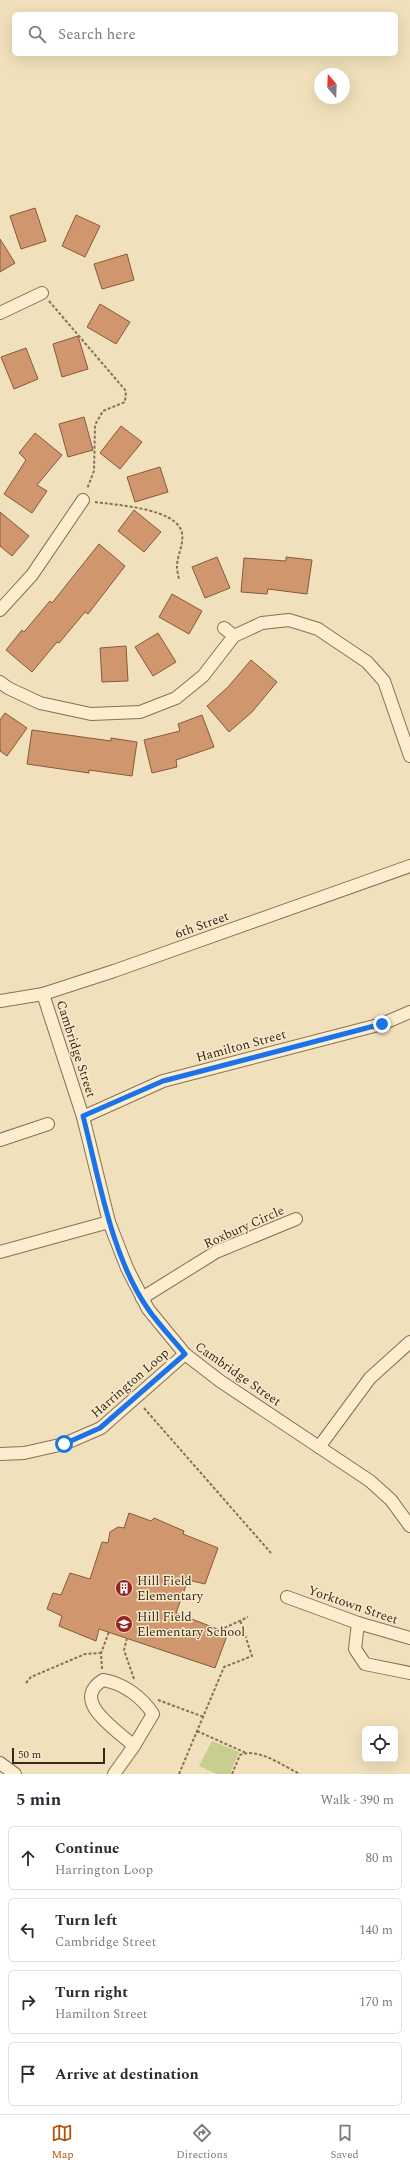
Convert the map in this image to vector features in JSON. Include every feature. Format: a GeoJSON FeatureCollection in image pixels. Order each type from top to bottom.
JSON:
{"type":"FeatureCollection","features":[{"type":"Feature","properties":{"kind":"street"},"geometry":{"type":"LineString","coordinates":[[0,313],[42,293]]}},
{"type":"Feature","properties":{"kind":"street"},"geometry":{"type":"LineString","coordinates":[[0,610],[32,574],[83,500]]}},
{"type":"Feature","properties":{"kind":"street"},"geometry":{"type":"LineString","coordinates":[[0,682],[8,688],[40,703],[91,714],[140,712],[176,698],[203,676],[234,636],[262,623],[289,620],[318,629],[362,658],[384,681],[410,756]]}},
{"type":"Feature","properties":{"kind":"street"},"geometry":{"type":"LineString","coordinates":[[224,628],[234,636]]}},
{"type":"Feature","properties":{"kind":"street","name":"6th Street"},"geometry":{"type":"LineString","coordinates":[[0,1001],[43,994],[114,971],[410,866]]}},
{"type":"Feature","properties":{"kind":"street","name":"Cambridge Street"},"geometry":{"type":"LineString","coordinates":[[43,994],[83,1116],[109,1222],[127,1268],[142,1298],[185,1354],[220,1381],[370,1481],[391,1500],[410,1526]]}},
{"type":"Feature","properties":{"kind":"street","name":"Hamilton Street"},"geometry":{"type":"LineString","coordinates":[[83,1116],[163,1081],[382,1024],[410,1012]]}},
{"type":"Feature","properties":{"kind":"street"},"geometry":{"type":"LineString","coordinates":[[0,1140],[48,1124]]}},
{"type":"Feature","properties":{"kind":"street","name":"Roxbury Circle"},"geometry":{"type":"LineString","coordinates":[[142,1298],[216,1252],[296,1219]]}},
{"type":"Feature","properties":{"kind":"street"},"geometry":{"type":"LineString","coordinates":[[0,1252],[109,1222]]}},
{"type":"Feature","properties":{"kind":"street"},"geometry":{"type":"LineString","coordinates":[[319,1447],[370,1378],[410,1342]]}},
{"type":"Feature","properties":{"kind":"street","name":"Harrington Loop"},"geometry":{"type":"LineString","coordinates":[[0,1454],[24,1453],[64,1444],[100,1428],[185,1354]]}},
{"type":"Feature","properties":{"kind":"street","name":"Yorktown Street"},"geometry":{"type":"LineString","coordinates":[[287,1597],[358,1623],[410,1638]]}},
{"type":"Feature","properties":{"kind":"street"},"geometry":{"type":"LineString","coordinates":[[358,1623],[355,1649],[365,1664],[410,1673]]}},
{"type":"Feature","properties":{"kind":"street"},"geometry":{"type":"LineString","coordinates":[[114,1774],[134,1746],[153,1714],[145,1703],[115,1682],[103,1680],[94,1685],[89,1698],[93,1708],[134,1746]]}},
{"type":"Feature","properties":{"kind":"street"},"geometry":{"type":"LineString","coordinates":[[0,1763],[15,1774]]}},
{"type":"Feature","properties":{"kind":"path"},"geometry":{"type":"LineString","coordinates":[[42,293],[126,391],[125,402],[103,411],[95,425],[94,471],[83,500],[146,510],[162,514],[173,521],[182,531],[182,543],[177,566],[179,579]]}},
{"type":"Feature","properties":{"kind":"path"},"geometry":{"type":"LineString","coordinates":[[144,1408],[271,1554]]}},
{"type":"Feature","properties":{"kind":"path"},"geometry":{"type":"LineString","coordinates":[[220,1630],[248,1617]]}},
{"type":"Feature","properties":{"kind":"path"},"geometry":{"type":"LineString","coordinates":[[178,1774],[204,1717],[224,1666],[252,1656],[240,1620]]}},
{"type":"Feature","properties":{"kind":"path"},"geometry":{"type":"LineString","coordinates":[[102,1672],[101,1653],[109,1632]]}},
{"type":"Feature","properties":{"kind":"path"},"geometry":{"type":"LineString","coordinates":[[127,1638],[124,1650],[135,1684]]}},
{"type":"Feature","properties":{"kind":"path"},"geometry":{"type":"LineString","coordinates":[[26,1683],[31,1676],[85,1654],[101,1653]]}},
{"type":"Feature","properties":{"kind":"path"},"geometry":{"type":"LineString","coordinates":[[155,1700],[164,1701],[204,1717]]}},
{"type":"Feature","properties":{"kind":"path"},"geometry":{"type":"LineString","coordinates":[[197,1731],[246,1752],[257,1753],[300,1774]]}},
{"type":"Feature","properties":{"kind":"path"},"geometry":{"type":"LineString","coordinates":[[232,1774],[240,1756],[246,1752]]}},
{"type":"Feature","properties":{"kind":"green space"},"geometry":{"type":"Polygon","coordinates":[[[212,1741],[239,1752],[230,1774],[217,1774],[199,1766],[212,1741]]]}},
{"type":"Feature","properties":{"kind":"building"},"geometry":{"type":"Polygon","coordinates":[[[35,208],[46,241],[21,249],[10,216],[35,208]]]}},
{"type":"Feature","properties":{"kind":"building"},"geometry":{"type":"Polygon","coordinates":[[[76,215],[100,226],[85,257],[62,246],[76,215]]]}},
{"type":"Feature","properties":{"kind":"building"},"geometry":{"type":"Polygon","coordinates":[[[0,239],[15,263],[0,272],[0,239]]]}},
{"type":"Feature","properties":{"kind":"building"},"geometry":{"type":"Polygon","coordinates":[[[127,254],[134,280],[102,289],[94,264],[127,254]]]}},
{"type":"Feature","properties":{"kind":"building"},"geometry":{"type":"Polygon","coordinates":[[[100,304],[130,322],[116,344],[87,327],[100,304]]]}},
{"type":"Feature","properties":{"kind":"building"},"geometry":{"type":"Polygon","coordinates":[[[78,336],[88,369],[62,377],[53,344],[78,336]]]}},
{"type":"Feature","properties":{"kind":"building"},"geometry":{"type":"Polygon","coordinates":[[[26,348],[38,379],[14,389],[1,357],[26,348]]]}},
{"type":"Feature","properties":{"kind":"building"},"geometry":{"type":"Polygon","coordinates":[[[84,417],[93,450],[68,457],[59,424],[84,417]]]}},
{"type":"Feature","properties":{"kind":"building"},"geometry":{"type":"Polygon","coordinates":[[[121,426],[142,442],[120,469],[100,453],[121,426]]]}},
{"type":"Feature","properties":{"kind":"building"},"geometry":{"type":"Polygon","coordinates":[[[35,433],[62,455],[37,485],[47,491],[32,513],[4,494],[26,460],[19,453],[35,433]]]}},
{"type":"Feature","properties":{"kind":"building"},"geometry":{"type":"Polygon","coordinates":[[[160,467],[168,492],[135,502],[127,477],[160,467]]]}},
{"type":"Feature","properties":{"kind":"building"},"geometry":{"type":"Polygon","coordinates":[[[134,510],[161,532],[144,552],[118,531],[134,510]]]}},
{"type":"Feature","properties":{"kind":"building"},"geometry":{"type":"Polygon","coordinates":[[[0,512],[29,536],[12,556],[0,546],[0,512]]]}},
{"type":"Feature","properties":{"kind":"building"},"geometry":{"type":"Polygon","coordinates":[[[99,544],[125,566],[88,614],[85,612],[32,672],[6,650],[22,630],[24,632],[50,601],[52,603],[99,544]]]}},
{"type":"Feature","properties":{"kind":"building"},"geometry":{"type":"Polygon","coordinates":[[[217,557],[230,588],[205,598],[192,567],[217,557]]]}},
{"type":"Feature","properties":{"kind":"building"},"geometry":{"type":"Polygon","coordinates":[[[286,557],[312,560],[307,594],[268,589],[267,594],[241,592],[244,558],[286,561],[286,557]]]}},
{"type":"Feature","properties":{"kind":"building"},"geometry":{"type":"Polygon","coordinates":[[[172,594],[202,611],[189,634],[159,617],[172,594]]]}},
{"type":"Feature","properties":{"kind":"building"},"geometry":{"type":"Polygon","coordinates":[[[158,633],[176,662],[153,676],[135,647],[158,633]]]}},
{"type":"Feature","properties":{"kind":"building"},"geometry":{"type":"Polygon","coordinates":[[[126,646],[128,681],[102,682],[100,648],[126,646]]]}},
{"type":"Feature","properties":{"kind":"building"},"geometry":{"type":"Polygon","coordinates":[[[251,660],[277,682],[252,712],[229,732],[207,706],[228,687],[251,660]]]}},
{"type":"Feature","properties":{"kind":"building"},"geometry":{"type":"Polygon","coordinates":[[[5,713],[27,728],[7,756],[0,751],[0,720],[5,713]]]}},
{"type":"Feature","properties":{"kind":"building"},"geometry":{"type":"Polygon","coordinates":[[[202,715],[214,747],[176,760],[177,767],[152,773],[144,740],[180,731],[178,724],[202,715]]]}},
{"type":"Feature","properties":{"kind":"building"},"geometry":{"type":"Polygon","coordinates":[[[32,730],[111,741],[111,738],[137,742],[132,776],[89,770],[89,773],[27,764],[32,730]]]}},
{"type":"Feature","properties":{"kind":"building","name":"Hill Field Elementary"},"geometry":{"type":"Polygon","coordinates":[[[129,1513],[151,1521],[154,1518],[184,1531],[183,1534],[218,1548],[205,1584],[188,1580],[176,1613],[228,1633],[215,1668],[99,1629],[96,1641],[59,1626],[62,1616],[47,1609],[53,1593],[61,1595],[70,1573],[90,1579],[102,1542],[108,1543],[110,1532],[118,1527],[124,1528],[129,1513]]]}},
{"type":"Feature","properties":{"kind":"place","name":"Hill Field Elementary"},"geometry":{"type":"Point","coordinates":[124,1588]}},
{"type":"Feature","properties":{"kind":"place","name":"Hill Field Elementary School"},"geometry":{"type":"Point","coordinates":[124,1624]}},
{"type":"Feature","properties":{"kind":"route"},"geometry":{"type":"LineString","coordinates":[[64,1444],[100,1428],[185,1354],[148,1309],[127,1268],[109,1222],[83,1116],[163,1081],[382,1024]]}}]}
